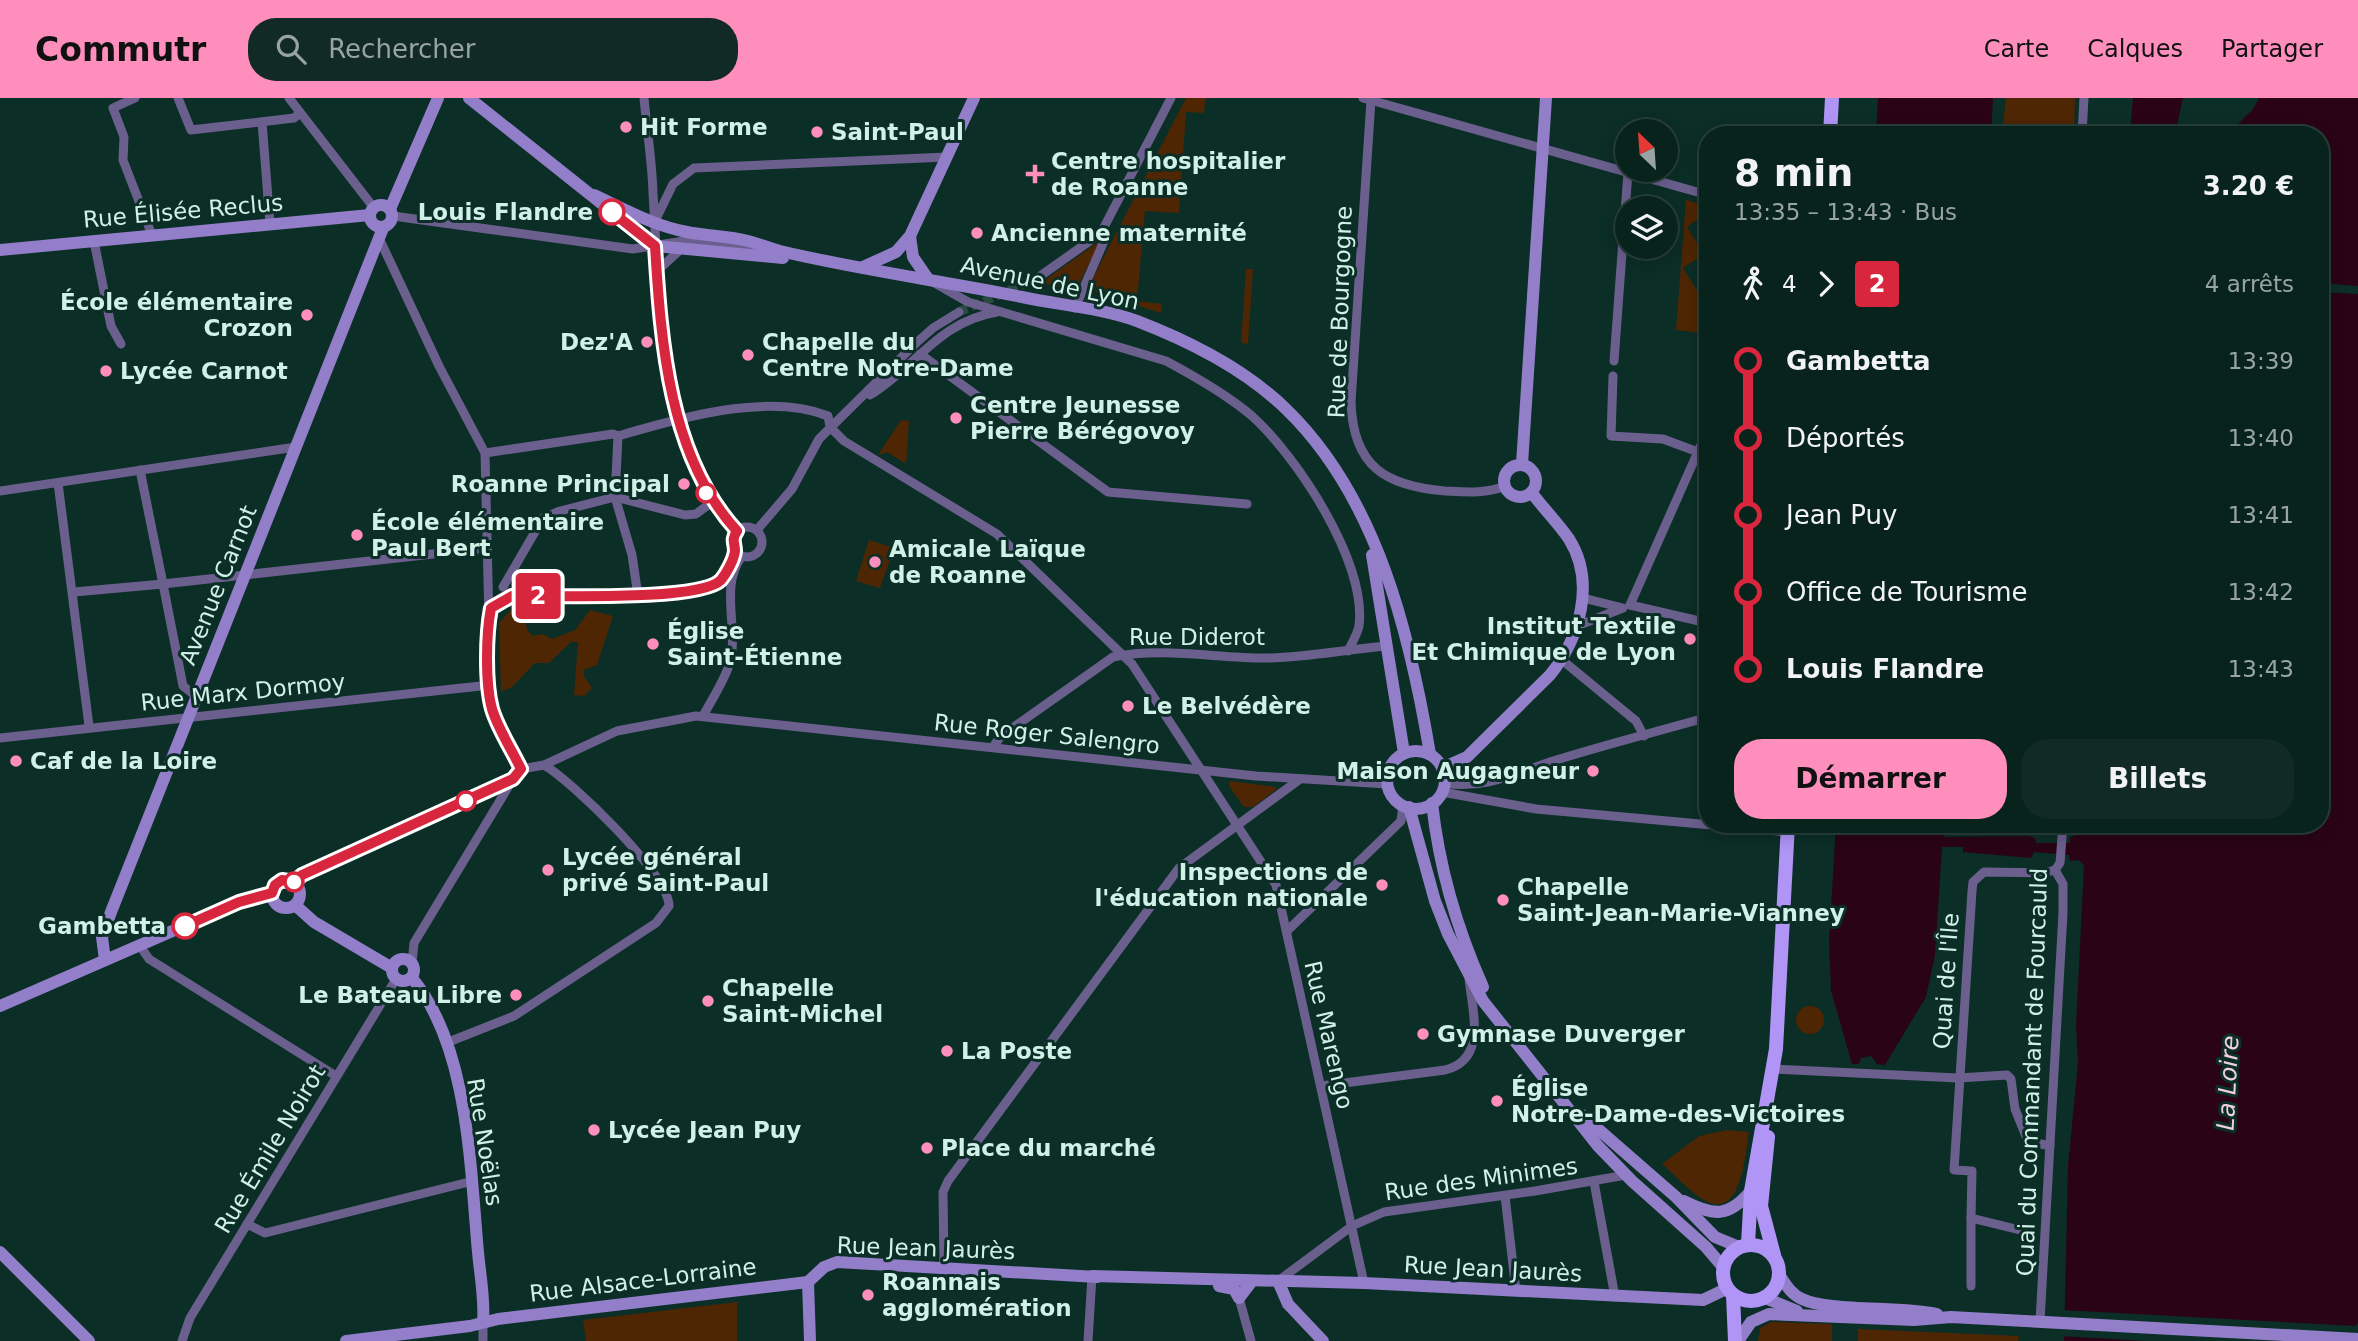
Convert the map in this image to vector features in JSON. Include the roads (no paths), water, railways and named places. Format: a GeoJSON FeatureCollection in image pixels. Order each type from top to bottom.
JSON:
{"type":"FeatureCollection","features":[{"type":"Feature","properties":{"kind":"main road"},"geometry":{"type":"LineString","coordinates":[[1830,126],[1832,98]]}},
{"type":"Feature","properties":{"kind":"main road"},"geometry":{"type":"LineString","coordinates":[[1743,1246],[1773,1069],[1788,833]]}},
{"type":"Feature","properties":{"kind":"main road"},"geometry":{"type":"LineString","coordinates":[[1736,1339],[1759,1299],[1775,1289],[1780,1276],[1761,1206],[1769,1132],[1766,1111]]}},
{"type":"Feature","properties":{"kind":"main road"},"geometry":{"type":"LineString","coordinates":[[1736,1339],[1730,1292],[1723,1267],[1730,1254],[1743,1246],[1762,1246],[1774,1255]]}},
{"type":"Feature","properties":{"kind":"main road"},"geometry":{"type":"LineString","coordinates":[[1730,1292],[1759,1299]]}},
{"type":"Feature","properties":{"kind":"street"},"geometry":{"type":"LineString","coordinates":[[135,98],[113,108],[124,137],[122,160],[152,235]]}},
{"type":"Feature","properties":{"kind":"street"},"geometry":{"type":"LineString","coordinates":[[178,98],[191,130],[294,118],[300,113]]}},
{"type":"Feature","properties":{"kind":"street"},"geometry":{"type":"LineString","coordinates":[[289,98],[372,211],[373,224],[381,233],[439,366],[485,453],[491,608],[487,625],[492,710],[521,769],[414,943],[412,963],[415,972],[412,978],[406,981],[394,974],[314,922],[295,905]]}},
{"type":"Feature","properties":{"kind":"street"},"geometry":{"type":"LineString","coordinates":[[438,98],[391,212],[633,249],[684,241],[777,250]]}},
{"type":"Feature","properties":{"kind":"street"},"geometry":{"type":"LineString","coordinates":[[469,98],[655,246]]}},
{"type":"Feature","properties":{"kind":"street"},"geometry":{"type":"LineString","coordinates":[[644,98],[653,192],[656,272],[664,344],[680,418],[696,471],[712,502],[737,531]]}},
{"type":"Feature","properties":{"kind":"street"},"geometry":{"type":"LineString","coordinates":[[861,268],[896,252],[910,236],[974,98]]}},
{"type":"Feature","properties":{"kind":"street"},"geometry":{"type":"LineString","coordinates":[[1036,279],[1101,233],[1171,98]]}},
{"type":"Feature","properties":{"kind":"street"},"geometry":{"type":"LineString","coordinates":[[1522,464],[1546,98]]}},
{"type":"Feature","properties":{"kind":"street"},"geometry":{"type":"LineString","coordinates":[[2082,126],[2084,98]]}},
{"type":"Feature","properties":{"kind":"street"},"geometry":{"type":"LineString","coordinates":[[1367,99],[1615,168]]}},
{"type":"Feature","properties":{"kind":"street","name":"Rue de Bourgogne"},"geometry":{"type":"LineString","coordinates":[[1367,99],[1352,375],[1352,418],[1360,447],[1384,475],[1398,484],[1430,490],[1469,492],[1505,486]]}},
{"type":"Feature","properties":{"kind":"street"},"geometry":{"type":"LineString","coordinates":[[262,122],[270,224]]}},
{"type":"Feature","properties":{"kind":"street"},"geometry":{"type":"LineString","coordinates":[[654,222],[673,184],[694,169],[947,157]]}},
{"type":"Feature","properties":{"kind":"street"},"geometry":{"type":"LineString","coordinates":[[1614,361],[1627,182]]}},
{"type":"Feature","properties":{"kind":"street"},"geometry":{"type":"LineString","coordinates":[[1663,182],[1699,192]]}},
{"type":"Feature","properties":{"kind":"street","name":"Avenue de Lyon"},"geometry":{"type":"LineString","coordinates":[[594,195],[654,222],[685,232],[747,241],[861,268],[1125,318],[1208,355],[1264,391],[1286,409],[1328,460],[1368,534],[1397,607],[1422,702],[1430,754]]}},
{"type":"Feature","properties":{"kind":"street","name":"Rue Élisée Reclus"},"geometry":{"type":"LineString","coordinates":[[0,250],[270,224],[372,211],[384,205],[391,212]]}},
{"type":"Feature","properties":{"kind":"street","name":"Avenue Carnot"},"geometry":{"type":"LineString","coordinates":[[105,960],[102,937],[381,233],[391,222],[391,212]]}},
{"type":"Feature","properties":{"kind":"street"},"geometry":{"type":"LineString","coordinates":[[612,212],[639,222],[654,222]]}},
{"type":"Feature","properties":{"kind":"street"},"geometry":{"type":"LineString","coordinates":[[1075,308],[1104,241],[1101,233]]}},
{"type":"Feature","properties":{"kind":"street"},"geometry":{"type":"LineString","coordinates":[[910,236],[913,257],[928,279],[968,302],[1166,361],[1196,377],[1252,417],[1284,451],[1314,490],[1344,554],[1352,581],[1359,624],[1348,650]]}},
{"type":"Feature","properties":{"kind":"street"},"geometry":{"type":"LineString","coordinates":[[94,241],[111,326],[121,344]]}},
{"type":"Feature","properties":{"kind":"street","name":"Avenue de Lyon"},"geometry":{"type":"LineString","coordinates":[[655,246],[843,264]]}},
{"type":"Feature","properties":{"kind":"street"},"geometry":{"type":"LineString","coordinates":[[656,272],[681,250]]}},
{"type":"Feature","properties":{"kind":"street"},"geometry":{"type":"LineString","coordinates":[[371,259],[382,259],[395,265]]}},
{"type":"Feature","properties":{"kind":"street"},"geometry":{"type":"LineString","coordinates":[[757,530],[792,489],[814,446],[830,427],[860,401],[915,344],[933,328],[959,312]]}},
{"type":"Feature","properties":{"kind":"street"},"geometry":{"type":"LineString","coordinates":[[860,401],[888,384],[920,354],[963,321],[999,312]]}},
{"type":"Feature","properties":{"kind":"street"},"geometry":{"type":"LineString","coordinates":[[920,354],[1108,492],[1247,504]]}},
{"type":"Feature","properties":{"kind":"street"},"geometry":{"type":"LineString","coordinates":[[1577,626],[1627,607],[1698,452],[1662,439],[1611,436],[1614,376]]}},
{"type":"Feature","properties":{"kind":"street"},"geometry":{"type":"LineString","coordinates":[[485,453],[613,434],[618,436],[680,418],[782,405],[828,415],[830,427]]}},
{"type":"Feature","properties":{"kind":"street","name":"Rue Marengo"},"geometry":{"type":"LineString","coordinates":[[830,427],[844,441],[998,534],[1124,655],[1239,825],[1276,885],[1364,1283]]}},
{"type":"Feature","properties":{"kind":"street"},"geometry":{"type":"LineString","coordinates":[[618,436],[615,497],[634,569],[638,596]]}},
{"type":"Feature","properties":{"kind":"street"},"geometry":{"type":"LineString","coordinates":[[0,491],[296,447]]}},
{"type":"Feature","properties":{"kind":"street"},"geometry":{"type":"LineString","coordinates":[[1522,464],[1507,471],[1505,486],[1517,497],[1532,493]]}},
{"type":"Feature","properties":{"kind":"street"},"geometry":{"type":"LineString","coordinates":[[1522,464],[1532,469],[1537,478],[1532,493]]}},
{"type":"Feature","properties":{"kind":"street"},"geometry":{"type":"LineString","coordinates":[[140,470],[183,686],[197,697]]}},
{"type":"Feature","properties":{"kind":"street"},"geometry":{"type":"LineString","coordinates":[[58,483],[89,726]]}},
{"type":"Feature","properties":{"kind":"street"},"geometry":{"type":"LineString","coordinates":[[1442,768],[1467,757],[1562,660],[1577,626],[1583,598],[1583,573],[1574,548],[1532,493]]}},
{"type":"Feature","properties":{"kind":"street"},"geometry":{"type":"LineString","coordinates":[[503,587],[543,518],[615,497],[685,514],[695,514],[712,502]]}},
{"type":"Feature","properties":{"kind":"street"},"geometry":{"type":"LineString","coordinates":[[703,716],[730,661],[731,590],[739,553],[733,538],[737,531],[749,527],[757,530],[762,537],[760,550],[752,556],[739,553]]}},
{"type":"Feature","properties":{"kind":"street","name":"Avenue de Lyon"},"geometry":{"type":"LineString","coordinates":[[1368,534],[1404,753]]}},
{"type":"Feature","properties":{"kind":"street"},"geometry":{"type":"LineString","coordinates":[[74,592],[232,578],[244,574],[487,548]]}},
{"type":"Feature","properties":{"kind":"street"},"geometry":{"type":"LineString","coordinates":[[491,608],[512,596],[638,596],[706,586],[720,581],[739,553]]}},
{"type":"Feature","properties":{"kind":"street"},"geometry":{"type":"LineString","coordinates":[[488,570],[512,596]]}},
{"type":"Feature","properties":{"kind":"street"},"geometry":{"type":"LineString","coordinates":[[720,581],[731,590]]}},
{"type":"Feature","properties":{"kind":"street"},"geometry":{"type":"LineString","coordinates":[[1583,598],[1699,621]]}},
{"type":"Feature","properties":{"kind":"street","name":"Rue Diderot"},"geometry":{"type":"LineString","coordinates":[[993,747],[1001,736],[1113,657],[1270,658],[1317,656],[1388,646]]}},
{"type":"Feature","properties":{"kind":"street"},"geometry":{"type":"LineString","coordinates":[[1562,660],[1636,721],[1644,736]]}},
{"type":"Feature","properties":{"kind":"street","name":"Rue Marx Dormoy"},"geometry":{"type":"LineString","coordinates":[[0,738],[89,726],[490,685]]}},
{"type":"Feature","properties":{"kind":"street","name":"Rue Roger Salengro"},"geometry":{"type":"LineString","coordinates":[[521,769],[544,765],[617,731],[703,716],[1203,770],[1300,779],[1387,783]]}},
{"type":"Feature","properties":{"kind":"street"},"geometry":{"type":"LineString","coordinates":[[1443,788],[1495,782],[1550,762],[1699,720]]}},
{"type":"Feature","properties":{"kind":"street"},"geometry":{"type":"LineString","coordinates":[[1522,1054],[1484,989],[1462,938],[1437,843],[1432,803],[1443,788],[1442,768],[1430,754],[1422,751],[1404,753],[1391,766],[1387,783],[1390,792],[1406,806],[1435,901],[1468,976],[1522,1054],[1598,1146],[1706,1247],[1723,1267]]}},
{"type":"Feature","properties":{"kind":"street"},"geometry":{"type":"LineString","coordinates":[[446,1043],[514,1016],[656,922],[667,911],[667,892],[636,851],[579,791],[544,765]]}},
{"type":"Feature","properties":{"kind":"street"},"geometry":{"type":"LineString","coordinates":[[294,882],[302,875],[513,779]]}},
{"type":"Feature","properties":{"kind":"street"},"geometry":{"type":"LineString","coordinates":[[944,1269],[943,1192],[948,1181],[1179,868],[1300,779]]}},
{"type":"Feature","properties":{"kind":"street"},"geometry":{"type":"LineString","coordinates":[[1443,788],[1536,809],[1699,821]]}},
{"type":"Feature","properties":{"kind":"street"},"geometry":{"type":"LineString","coordinates":[[1406,806],[1432,803]]}},
{"type":"Feature","properties":{"kind":"street"},"geometry":{"type":"LineString","coordinates":[[1287,931],[1401,821],[1406,806]]}},
{"type":"Feature","properties":{"kind":"street","name":"Quai du Commandant de Fourcauld"},"geometry":{"type":"LineString","coordinates":[[2040,1321],[2063,913],[2063,884],[2055,870],[2061,856],[2062,833]]}},
{"type":"Feature","properties":{"kind":"street","name":"Quai de l'Île"},"geometry":{"type":"LineString","coordinates":[[1971,1219],[1972,1171],[1954,1170],[1973,882],[1984,872],[2043,873],[2055,870]]}},
{"type":"Feature","properties":{"kind":"street"},"geometry":{"type":"LineString","coordinates":[[282,880],[294,882],[300,894],[295,905],[286,908],[277,905],[272,893],[275,885],[282,880]]}},
{"type":"Feature","properties":{"kind":"street"},"geometry":{"type":"LineString","coordinates":[[0,1006],[239,902],[272,893]]}},
{"type":"Feature","properties":{"kind":"street"},"geometry":{"type":"LineString","coordinates":[[140,946],[149,959],[336,1076]]}},
{"type":"Feature","properties":{"kind":"street"},"geometry":{"type":"LineString","coordinates":[[394,974],[402,959],[412,963]]}},
{"type":"Feature","properties":{"kind":"street","name":"Rue Émile Noirot"},"geometry":{"type":"LineString","coordinates":[[182,1341],[190,1318],[336,1076],[394,974]]}},
{"type":"Feature","properties":{"kind":"street"},"geometry":{"type":"LineString","coordinates":[[1321,1086],[1445,1070],[1462,1062],[1473,1048],[1475,1038],[1468,976]]}},
{"type":"Feature","properties":{"kind":"street","name":"Rue Noëlas"},"geometry":{"type":"LineString","coordinates":[[412,978],[429,1003],[446,1043],[462,1109],[472,1181],[483,1322]]}},
{"type":"Feature","properties":{"kind":"street"},"geometry":{"type":"LineString","coordinates":[[1773,1069],[1958,1078],[2009,1076],[2015,1109],[2028,1141],[2050,1146]]}},
{"type":"Feature","properties":{"kind":"street"},"geometry":{"type":"LineString","coordinates":[[1553,1090],[1675,1197],[1715,1237],[1743,1246]]}},
{"type":"Feature","properties":{"kind":"street","name":"Rue des Minimes"},"geometry":{"type":"LineString","coordinates":[[1278,1281],[1352,1226],[1384,1212],[1505,1196],[1626,1175]]}},
{"type":"Feature","properties":{"kind":"street"},"geometry":{"type":"LineString","coordinates":[[247,1224],[265,1233],[472,1181]]}},
{"type":"Feature","properties":{"kind":"street"},"geometry":{"type":"LineString","coordinates":[[1594,1182],[1615,1297]]}},
{"type":"Feature","properties":{"kind":"street"},"geometry":{"type":"LineString","coordinates":[[1675,1197],[1703,1211],[1716,1213],[1734,1208],[1751,1191]]}},
{"type":"Feature","properties":{"kind":"street"},"geometry":{"type":"LineString","coordinates":[[1505,1196],[1516,1291]]}},
{"type":"Feature","properties":{"kind":"street"},"geometry":{"type":"LineString","coordinates":[[1971,1286],[1971,1219],[2024,1231]]}},
{"type":"Feature","properties":{"kind":"street"},"geometry":{"type":"LineString","coordinates":[[0,1252],[89,1341]]}},
{"type":"Feature","properties":{"kind":"street"},"geometry":{"type":"LineString","coordinates":[[0,1261],[79,1341]]}},
{"type":"Feature","properties":{"kind":"street","name":"Rue Jean Jaurès"},"geometry":{"type":"LineString","coordinates":[[808,1282],[824,1266],[837,1262],[1092,1276],[1364,1283],[1703,1300],[1730,1292]]}},
{"type":"Feature","properties":{"kind":"street"},"geometry":{"type":"LineString","coordinates":[[1088,1341],[1092,1276]]}},
{"type":"Feature","properties":{"kind":"street","name":"Rue Jean Jaurès"},"geometry":{"type":"LineString","coordinates":[[1092,1276],[1141,1283],[1227,1287],[1234,1289],[1238,1298]]}},
{"type":"Feature","properties":{"kind":"street"},"geometry":{"type":"LineString","coordinates":[[1780,1276],[1798,1297],[1837,1310]]}},
{"type":"Feature","properties":{"kind":"street"},"geometry":{"type":"LineString","coordinates":[[1278,1281],[1288,1304],[1323,1341]]}},
{"type":"Feature","properties":{"kind":"street"},"geometry":{"type":"LineString","coordinates":[[808,1282],[810,1341]]}},
{"type":"Feature","properties":{"kind":"street","name":"Rue Alsace-Lorraine"},"geometry":{"type":"LineString","coordinates":[[346,1341],[808,1282]]}},
{"type":"Feature","properties":{"kind":"street"},"geometry":{"type":"LineString","coordinates":[[1251,1341],[1238,1298],[1252,1282]]}},
{"type":"Feature","properties":{"kind":"street"},"geometry":{"type":"LineString","coordinates":[[1759,1299],[1802,1313]]}},
{"type":"Feature","properties":{"kind":"street"},"geometry":{"type":"LineString","coordinates":[[1736,1339],[1757,1318],[1769,1314],[1837,1310],[1914,1320],[1951,1317],[2358,1339]]}},
{"type":"Feature","properties":{"kind":"street"},"geometry":{"type":"LineString","coordinates":[[483,1322],[483,1341]]}},
{"type":"Feature","properties":{"kind":"water"},"geometry":{"type":"Polygon","coordinates":[[[1878,98],[1993,98],[1991,126],[1876,126],[1878,98]]]}},
{"type":"Feature","properties":{"kind":"water"},"geometry":{"type":"Polygon","coordinates":[[[2133,98],[2183,98],[2177,126],[2131,126],[2133,98]]]}},
{"type":"Feature","properties":{"kind":"water"},"geometry":{"type":"Polygon","coordinates":[[[2259,98],[2358,98],[2358,286],[2329,284],[2329,126],[2236,126],[2253,109],[2259,98]]]}},
{"type":"Feature","properties":{"kind":"water","name":"La Loire"},"geometry":{"type":"Polygon","coordinates":[[[2329,292],[2358,294],[2358,1341],[2064,1341],[2068,1166],[2078,1063],[2076,1026],[2084,866],[2079,860],[2070,861],[2069,855],[2034,852],[2031,858],[1963,852],[1963,847],[1942,847],[1935,955],[1926,997],[1885,1065],[1877,1064],[1871,1056],[1861,1058],[1859,1064],[1852,1064],[1831,991],[1829,942],[1835,833],[1943,833],[1944,837],[2029,836],[2035,838],[2036,843],[2070,843],[2070,837],[2085,833],[2329,833],[2329,292]]]}},
{"type":"Feature","properties":{"kind":"tunnel"},"geometry":{"type":"LineString","coordinates":[[959,312],[1036,279]]}},
{"type":"Feature","properties":{"kind":"place","name":"Hit Forme"},"geometry":{"type":"Point","coordinates":[626,127]}},
{"type":"Feature","properties":{"kind":"place","name":"Saint-Paul"},"geometry":{"type":"Point","coordinates":[817,132]}},
{"type":"Feature","properties":{"kind":"place","name":"Centre hospitalier de Roanne"},"geometry":{"type":"Point","coordinates":[1035,174]}},
{"type":"Feature","properties":{"kind":"place","name":"Louis Flandre"},"geometry":{"type":"Point","coordinates":[612,212]}},
{"type":"Feature","properties":{"kind":"place","name":"Ancienne maternité"},"geometry":{"type":"Point","coordinates":[977,233]}},
{"type":"Feature","properties":{"kind":"place","name":"École élémentaire Crozon"},"geometry":{"type":"Point","coordinates":[307,315]}},
{"type":"Feature","properties":{"kind":"place","name":"Dez'A"},"geometry":{"type":"Point","coordinates":[647,342]}},
{"type":"Feature","properties":{"kind":"place","name":"Chapelle du Centre Notre-Dame"},"geometry":{"type":"Point","coordinates":[748,355]}},
{"type":"Feature","properties":{"kind":"place","name":"Lycée Carnot"},"geometry":{"type":"Point","coordinates":[106,371]}},
{"type":"Feature","properties":{"kind":"place","name":"Centre Jeunesse Pierre Bérégovoy"},"geometry":{"type":"Point","coordinates":[956,418]}},
{"type":"Feature","properties":{"kind":"place","name":"Roanne Principal"},"geometry":{"type":"Point","coordinates":[684,484]}},
{"type":"Feature","properties":{"kind":"place","name":"École élémentaire Paul Bert"},"geometry":{"type":"Point","coordinates":[357,535]}},
{"type":"Feature","properties":{"kind":"place","name":"Amicale Laïque de Roanne"},"geometry":{"type":"Point","coordinates":[875,562]}},
{"type":"Feature","properties":{"kind":"place","name":"Institut Textile Et Chimique de Lyon"},"geometry":{"type":"Point","coordinates":[1690,639]}},
{"type":"Feature","properties":{"kind":"place","name":"Église Saint-Étienne"},"geometry":{"type":"Point","coordinates":[653,644]}},
{"type":"Feature","properties":{"kind":"place","name":"Le Belvédère"},"geometry":{"type":"Point","coordinates":[1128,706]}},
{"type":"Feature","properties":{"kind":"place","name":"Caf de la Loire"},"geometry":{"type":"Point","coordinates":[16,761]}},
{"type":"Feature","properties":{"kind":"place","name":"Maison Augagneur"},"geometry":{"type":"Point","coordinates":[1593,771]}},
{"type":"Feature","properties":{"kind":"place","name":"Lycée général privé Saint-Paul"},"geometry":{"type":"Point","coordinates":[548,870]}},
{"type":"Feature","properties":{"kind":"place","name":"Inspections de l'éducation nationale"},"geometry":{"type":"Point","coordinates":[1382,885]}},
{"type":"Feature","properties":{"kind":"place","name":"Chapelle Saint-Jean-Marie-Vianney"},"geometry":{"type":"Point","coordinates":[1503,900]}},
{"type":"Feature","properties":{"kind":"place","name":"Gambetta"},"geometry":{"type":"Point","coordinates":[185,926]}},
{"type":"Feature","properties":{"kind":"place","name":"Le Bateau Libre"},"geometry":{"type":"Point","coordinates":[516,995]}},
{"type":"Feature","properties":{"kind":"place","name":"Chapelle Saint-Michel"},"geometry":{"type":"Point","coordinates":[708,1001]}},
{"type":"Feature","properties":{"kind":"place","name":"Gymnase Duverger"},"geometry":{"type":"Point","coordinates":[1423,1034]}},
{"type":"Feature","properties":{"kind":"place","name":"La Poste"},"geometry":{"type":"Point","coordinates":[947,1051]}},
{"type":"Feature","properties":{"kind":"place","name":"Église Notre-Dame-des-Victoires"},"geometry":{"type":"Point","coordinates":[1497,1101]}},
{"type":"Feature","properties":{"kind":"place","name":"Lycée Jean Puy"},"geometry":{"type":"Point","coordinates":[594,1130]}},
{"type":"Feature","properties":{"kind":"place","name":"Place du marché"},"geometry":{"type":"Point","coordinates":[927,1148]}},
{"type":"Feature","properties":{"kind":"place","name":"Roannais agglomération"},"geometry":{"type":"Point","coordinates":[868,1295]}}]}
